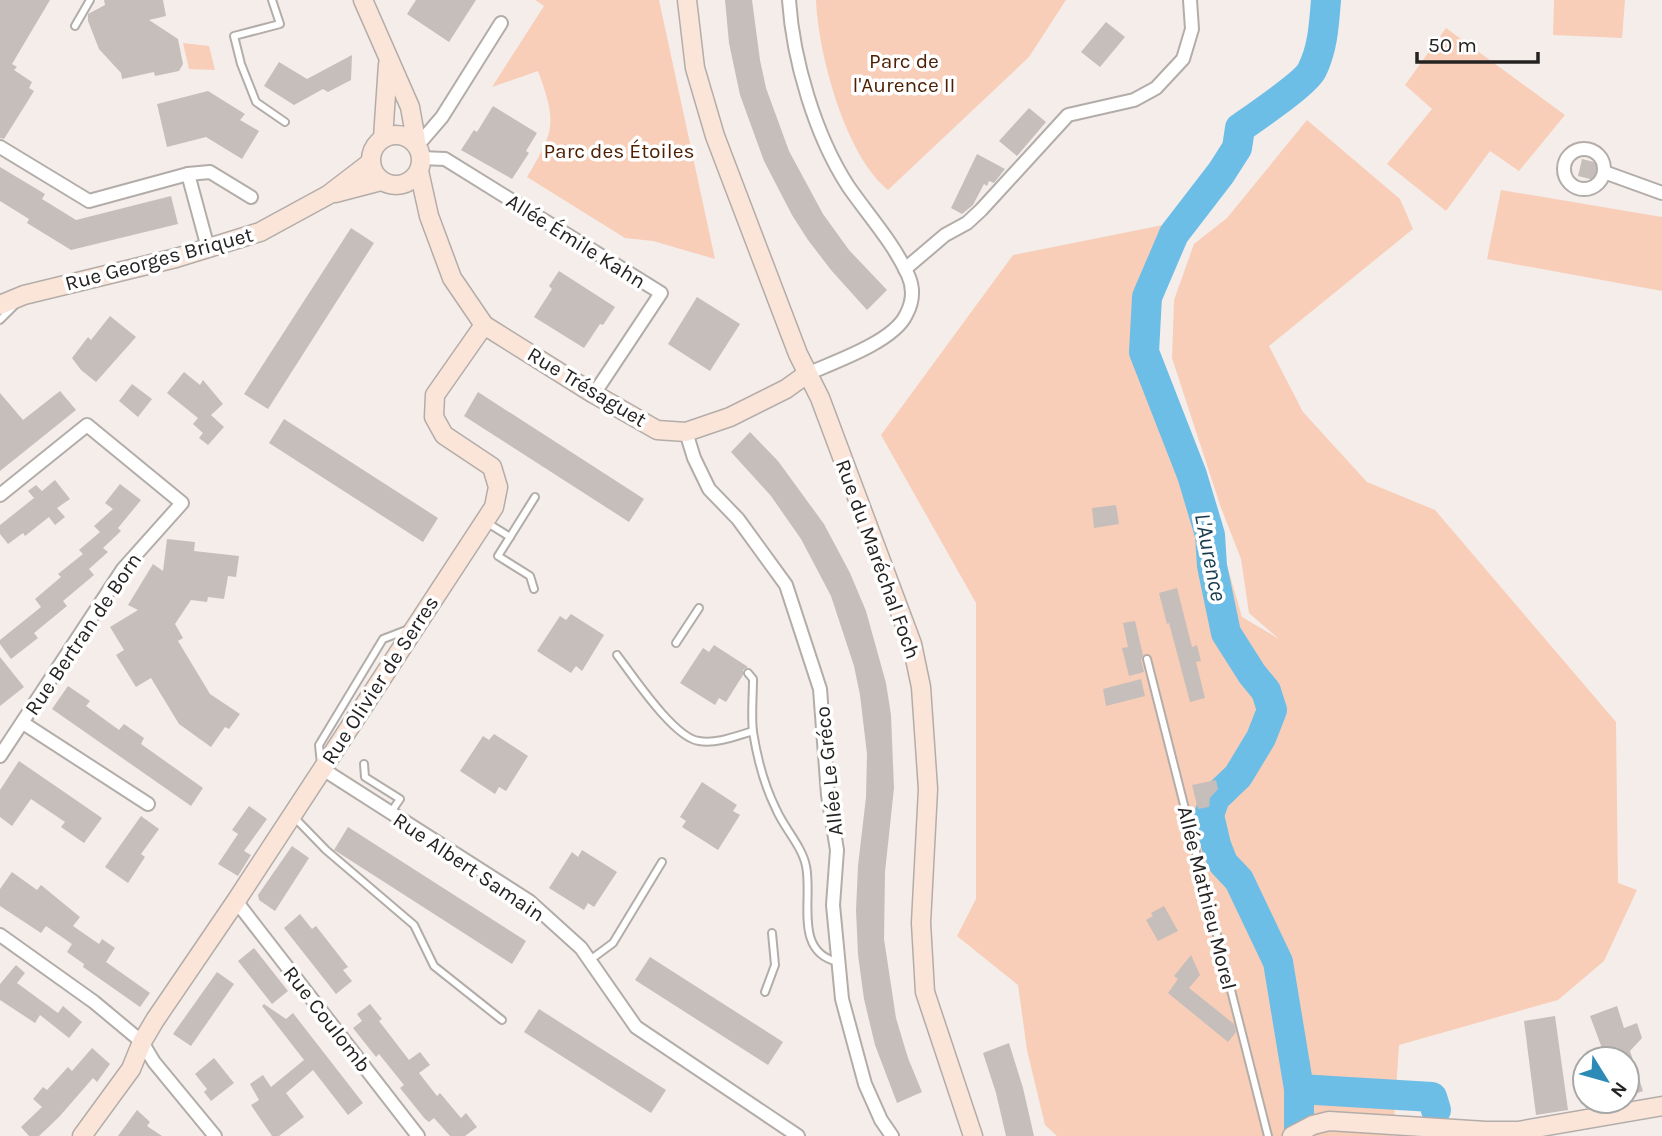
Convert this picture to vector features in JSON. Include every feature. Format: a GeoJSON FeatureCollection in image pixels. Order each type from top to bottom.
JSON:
{"type":"FeatureCollection","features":[{"type":"Feature","properties":{"kind":"street"},"geometry":{"type":"LineString","coordinates":[[363,0],[410,107],[429,216],[452,278],[484,325]]}},
{"type":"Feature","properties":{"kind":"street","name":"Rue du Maréchal Foch"},"geometry":{"type":"LineString","coordinates":[[687,0],[695,68],[715,136],[807,374],[820,398],[912,644],[921,687],[928,789],[921,923],[925,992],[973,1136]]}},
{"type":"Feature","properties":{"kind":"street"},"geometry":{"type":"LineString","coordinates":[[789,0],[798,68],[828,148],[847,185],[905,269],[912,289],[911,302],[905,317],[889,335],[807,374]]}},
{"type":"Feature","properties":{"kind":"street"},"geometry":{"type":"LineString","coordinates":[[905,269],[945,235],[967,223],[981,210],[1068,115],[1133,100],[1156,88],[1183,59],[1192,29],[1190,0]]}},
{"type":"Feature","properties":{"kind":"street"},"geometry":{"type":"LineString","coordinates":[[419,158],[408,137],[395,135],[383,138],[374,147],[371,162],[374,173],[381,181],[399,186],[411,181],[419,158],[442,117],[501,23]]}},
{"type":"Feature","properties":{"kind":"street"},"geometry":{"type":"LineString","coordinates":[[383,138],[388,61]]}},
{"type":"Feature","properties":{"kind":"street"},"geometry":{"type":"LineString","coordinates":[[0,147],[89,201],[188,174],[210,172],[251,197]]}},
{"type":"Feature","properties":{"kind":"street","name":"Allée Émile Kahn"},"geometry":{"type":"LineString","coordinates":[[419,158],[445,159],[661,293],[594,394]]}},
{"type":"Feature","properties":{"kind":"street","name":"Rue Georges Briquet"},"geometry":{"type":"LineString","coordinates":[[0,304],[24,295],[176,258],[260,232],[328,195],[371,162]]}},
{"type":"Feature","properties":{"kind":"street"},"geometry":{"type":"LineString","coordinates":[[1604,172],[1662,193]]}},
{"type":"Feature","properties":{"kind":"street"},"geometry":{"type":"LineString","coordinates":[[188,174],[208,248]]}},
{"type":"Feature","properties":{"kind":"street","name":"Rue Georges Briquet"},"geometry":{"type":"LineString","coordinates":[[328,195],[381,181]]}},
{"type":"Feature","properties":{"kind":"street"},"geometry":{"type":"LineString","coordinates":[[399,186],[429,216]]}},
{"type":"Feature","properties":{"kind":"street","name":"Rue Georges Briquet"},"geometry":{"type":"LineString","coordinates":[[0,295],[24,295]]}},
{"type":"Feature","properties":{"kind":"street","name":"Rue Trésaguet"},"geometry":{"type":"LineString","coordinates":[[484,325],[657,430],[686,432],[730,418],[786,389],[807,374]]}},
{"type":"Feature","properties":{"kind":"street","name":"Rue Olivier de Serres"},"geometry":{"type":"LineString","coordinates":[[82,1136],[131,1069],[142,1042],[494,507],[498,487],[492,467],[444,435],[434,417],[435,395],[484,325]]}},
{"type":"Feature","properties":{"kind":"street","name":"Rue Bertran de Born"},"geometry":{"type":"LineString","coordinates":[[0,495],[87,425],[182,503],[122,569],[0,756]]}},
{"type":"Feature","properties":{"kind":"street","name":"Allée Le Gréco"},"geometry":{"type":"LineString","coordinates":[[686,432],[694,458],[709,489],[738,519],[786,585],[820,689],[828,795],[837,850],[833,905],[842,999],[865,1083],[881,1120],[892,1136]]}},
{"type":"Feature","properties":{"kind":"street"},"geometry":{"type":"LineString","coordinates":[[23,723],[148,804]]}},
{"type":"Feature","properties":{"kind":"street","name":"Rue Albert Samain"},"geometry":{"type":"LineString","coordinates":[[321,768],[529,901],[581,948],[636,1027],[798,1136]]}},
{"type":"Feature","properties":{"kind":"street","name":"Rue Coulomb"},"geometry":{"type":"LineString","coordinates":[[236,901],[418,1136]]}},
{"type":"Feature","properties":{"kind":"street"},"geometry":{"type":"LineString","coordinates":[[0,935],[94,1002],[142,1042],[215,1136]]}},
{"type":"Feature","properties":{"kind":"street"},"geometry":{"type":"LineString","coordinates":[[1292,1136],[1313,1125],[1329,1121],[1351,1121],[1425,1131],[1518,1130],[1662,1106]]}},
{"type":"Feature","properties":{"kind":"lane"},"geometry":{"type":"LineString","coordinates":[[75,26],[90,0]]}},
{"type":"Feature","properties":{"kind":"lane"},"geometry":{"type":"LineString","coordinates":[[272,0],[280,24],[234,36],[241,64],[256,102],[285,122]]}},
{"type":"Feature","properties":{"kind":"lane"},"geometry":{"type":"LineString","coordinates":[[0,320],[24,295]]}},
{"type":"Feature","properties":{"kind":"lane"},"geometry":{"type":"LineString","coordinates":[[534,589],[530,576],[498,556],[535,497]]}},
{"type":"Feature","properties":{"kind":"lane"},"geometry":{"type":"LineString","coordinates":[[484,521],[510,537]]}},
{"type":"Feature","properties":{"kind":"lane"},"geometry":{"type":"LineString","coordinates":[[676,643],[699,608]]}},
{"type":"Feature","properties":{"kind":"lane"},"geometry":{"type":"LineString","coordinates":[[617,655],[661,713],[684,734],[697,741],[713,741],[753,731]]}},
{"type":"Feature","properties":{"kind":"lane","name":"Allée Mathieu Morel"},"geometry":{"type":"LineString","coordinates":[[1147,659],[1268,1136]]}},
{"type":"Feature","properties":{"kind":"lane"},"geometry":{"type":"LineString","coordinates":[[748,673],[753,679],[753,731],[767,787],[776,810],[806,864],[808,927],[814,948],[825,959],[838,962]]}},
{"type":"Feature","properties":{"kind":"lane"},"geometry":{"type":"LineString","coordinates":[[364,764],[365,777],[400,799],[390,814]]}},
{"type":"Feature","properties":{"kind":"lane"},"geometry":{"type":"LineString","coordinates":[[291,815],[326,850],[414,925],[433,966],[502,1020]]}},
{"type":"Feature","properties":{"kind":"lane"},"geometry":{"type":"LineString","coordinates":[[590,960],[612,943],[662,862]]}},
{"type":"Feature","properties":{"kind":"lane"},"geometry":{"type":"LineString","coordinates":[[765,992],[775,965],[772,933]]}},
{"type":"Feature","properties":{"kind":"green space","name":"Parc des Étoiles"},"geometry":{"type":"Polygon","coordinates":[[[535,0],[659,0],[715,259],[653,241],[625,238],[527,177],[548,137],[550,126],[548,103],[538,71],[492,87],[544,6],[535,0]]]}},
{"type":"Feature","properties":{"kind":"green space","name":"Parc de l'Aurence II"},"geometry":{"type":"Polygon","coordinates":[[[816,0],[1066,0],[1029,57],[888,190],[873,174],[847,129],[828,74],[816,0]]]}},
{"type":"Feature","properties":{"kind":"green space"},"geometry":{"type":"Polygon","coordinates":[[[1554,0],[1625,0],[1622,38],[1553,35],[1554,0]]]}},
{"type":"Feature","properties":{"kind":"green space"},"geometry":{"type":"Polygon","coordinates":[[[1446,28],[1565,115],[1519,171],[1490,151],[1446,211],[1387,164],[1432,109],[1405,85],[1446,28]]]}},
{"type":"Feature","properties":{"kind":"green space"},"geometry":{"type":"Polygon","coordinates":[[[183,43],[209,46],[215,70],[189,69],[183,43]]]}},
{"type":"Feature","properties":{"kind":"green space"},"geometry":{"type":"Polygon","coordinates":[[[1307,120],[1400,199],[1413,229],[1269,346],[1303,412],[1367,482],[1435,510],[1616,722],[1618,883],[1637,890],[1604,961],[1558,1000],[1399,1045],[1393,1136],[1057,1136],[1045,1125],[1027,1050],[1018,985],[957,936],[976,899],[976,603],[881,435],[1013,255],[1188,220],[1157,316],[1156,359],[1216,527],[1242,617],[1279,639],[1249,613],[1241,559],[1220,505],[1172,358],[1174,300],[1194,244],[1227,218],[1307,120]]]}},
{"type":"Feature","properties":{"kind":"green space"},"geometry":{"type":"Polygon","coordinates":[[[1501,190],[1662,217],[1662,291],[1487,259],[1501,190]]]}},
{"type":"Feature","properties":{"kind":"building"},"geometry":{"type":"Polygon","coordinates":[[[0,0],[50,0],[12,64],[17,67],[14,70],[32,82],[29,88],[34,91],[4,139],[0,138],[0,0]]]}},
{"type":"Feature","properties":{"kind":"building"},"geometry":{"type":"Polygon","coordinates":[[[104,0],[163,0],[166,16],[149,20],[178,39],[183,64],[179,71],[155,76],[154,72],[122,79],[121,73],[99,49],[88,21],[88,14],[105,5],[104,0]]]}},
{"type":"Feature","properties":{"kind":"building"},"geometry":{"type":"Polygon","coordinates":[[[416,0],[476,0],[449,42],[407,14],[416,0]]]}},
{"type":"Feature","properties":{"kind":"building"},"geometry":{"type":"Polygon","coordinates":[[[725,0],[752,0],[766,88],[789,151],[823,214],[849,250],[887,290],[867,310],[808,240],[764,161],[740,95],[729,43],[725,0]]]}},
{"type":"Feature","properties":{"kind":"building"},"geometry":{"type":"Polygon","coordinates":[[[1106,22],[1125,37],[1100,67],[1081,52],[1106,22]]]}},
{"type":"Feature","properties":{"kind":"building"},"geometry":{"type":"Polygon","coordinates":[[[352,55],[351,80],[328,92],[323,89],[294,105],[264,86],[279,62],[307,79],[352,55]]]}},
{"type":"Feature","properties":{"kind":"building"},"geometry":{"type":"Polygon","coordinates":[[[208,91],[245,114],[240,120],[259,131],[242,159],[206,137],[167,147],[157,104],[208,91]]]}},
{"type":"Feature","properties":{"kind":"building"},"geometry":{"type":"Polygon","coordinates":[[[493,106],[537,133],[526,151],[529,153],[512,179],[461,150],[474,130],[477,132],[493,106]]]}},
{"type":"Feature","properties":{"kind":"building"},"geometry":{"type":"Polygon","coordinates":[[[1029,108],[1046,122],[1017,156],[999,141],[1029,108]]]}},
{"type":"Feature","properties":{"kind":"building"},"geometry":{"type":"Polygon","coordinates":[[[977,154],[1005,169],[994,183],[989,181],[987,186],[984,184],[973,205],[962,214],[951,208],[977,154]]]}},
{"type":"Feature","properties":{"kind":"building"},"geometry":{"type":"Polygon","coordinates":[[[1582,159],[1598,163],[1594,180],[1578,176],[1582,159]]]}},
{"type":"Feature","properties":{"kind":"building"},"geometry":{"type":"Polygon","coordinates":[[[0,167],[45,194],[42,199],[76,220],[171,196],[178,224],[71,250],[27,223],[29,219],[0,201],[0,167]]]}},
{"type":"Feature","properties":{"kind":"building"},"geometry":{"type":"Polygon","coordinates":[[[351,228],[374,243],[268,409],[244,394],[351,228]]]}},
{"type":"Feature","properties":{"kind":"building"},"geometry":{"type":"Polygon","coordinates":[[[559,271],[615,307],[584,348],[534,317],[552,289],[549,286],[559,271]]]}},
{"type":"Feature","properties":{"kind":"building"},"geometry":{"type":"Polygon","coordinates":[[[697,297],[740,324],[710,371],[668,344],[697,297]]]}},
{"type":"Feature","properties":{"kind":"building"},"geometry":{"type":"Polygon","coordinates":[[[110,316],[136,337],[96,382],[81,370],[72,358],[88,337],[91,340],[110,316]]]}},
{"type":"Feature","properties":{"kind":"building"},"geometry":{"type":"Polygon","coordinates":[[[184,372],[200,385],[203,380],[223,404],[211,415],[224,427],[208,445],[199,438],[203,433],[193,424],[198,418],[167,393],[184,372]]]}},
{"type":"Feature","properties":{"kind":"building"},"geometry":{"type":"Polygon","coordinates":[[[132,384],[152,399],[138,417],[119,401],[132,384]]]}},
{"type":"Feature","properties":{"kind":"building"},"geometry":{"type":"Polygon","coordinates":[[[60,391],[76,410],[0,471],[0,393],[23,420],[60,391]]]}},
{"type":"Feature","properties":{"kind":"building"},"geometry":{"type":"Polygon","coordinates":[[[478,392],[644,499],[629,522],[464,416],[478,392]]]}},
{"type":"Feature","properties":{"kind":"building"},"geometry":{"type":"Polygon","coordinates":[[[284,419],[438,518],[423,542],[269,443],[284,419]]]}},
{"type":"Feature","properties":{"kind":"building"},"geometry":{"type":"Polygon","coordinates":[[[750,432],[778,461],[824,524],[850,573],[866,611],[886,683],[891,715],[894,788],[885,872],[884,939],[896,1018],[922,1092],[897,1103],[875,1045],[864,999],[858,955],[856,910],[867,754],[854,666],[831,596],[801,539],[771,496],[731,452],[750,432]]]}},
{"type":"Feature","properties":{"kind":"building"},"geometry":{"type":"Polygon","coordinates":[[[55,480],[70,499],[57,508],[65,517],[55,525],[49,517],[25,536],[23,533],[8,544],[0,534],[0,525],[34,498],[28,491],[36,485],[42,491],[55,480]]]}},
{"type":"Feature","properties":{"kind":"building"},"geometry":{"type":"Polygon","coordinates":[[[120,484],[141,500],[118,528],[121,531],[103,548],[108,552],[89,569],[94,575],[63,601],[67,606],[34,633],[38,638],[11,659],[0,640],[41,607],[35,599],[61,577],[58,574],[83,554],[79,550],[100,532],[94,526],[113,509],[105,503],[120,484]]]}},
{"type":"Feature","properties":{"kind":"building"},"geometry":{"type":"Polygon","coordinates":[[[1116,505],[1119,524],[1094,528],[1092,508],[1116,505]]]}},
{"type":"Feature","properties":{"kind":"building"},"geometry":{"type":"Polygon","coordinates":[[[167,539],[195,542],[194,551],[239,556],[236,577],[228,576],[224,599],[208,597],[207,602],[191,600],[175,624],[183,638],[178,641],[210,694],[240,714],[229,729],[225,727],[211,747],[179,724],[151,678],[136,687],[116,655],[124,650],[110,627],[138,610],[128,605],[153,564],[163,571],[167,539]]]}},
{"type":"Feature","properties":{"kind":"building"},"geometry":{"type":"Polygon","coordinates":[[[1177,588],[1192,647],[1197,645],[1201,661],[1196,662],[1205,698],[1190,702],[1159,593],[1177,588]]]}},
{"type":"Feature","properties":{"kind":"building"},"geometry":{"type":"Polygon","coordinates":[[[571,614],[604,635],[582,671],[576,666],[571,673],[537,651],[560,616],[566,620],[571,614]]]}},
{"type":"Feature","properties":{"kind":"building"},"geometry":{"type":"Polygon","coordinates":[[[1135,621],[1144,672],[1129,676],[1122,648],[1128,647],[1123,623],[1135,621]]]}},
{"type":"Feature","properties":{"kind":"building"},"geometry":{"type":"Polygon","coordinates":[[[714,645],[748,667],[743,670],[743,675],[726,702],[719,698],[715,705],[680,683],[703,648],[709,652],[714,645]]]}},
{"type":"Feature","properties":{"kind":"building"},"geometry":{"type":"Polygon","coordinates":[[[0,657],[24,687],[0,706],[0,657]]]}},
{"type":"Feature","properties":{"kind":"building"},"geometry":{"type":"Polygon","coordinates":[[[1141,679],[1145,696],[1106,706],[1103,689],[1141,679]]]}},
{"type":"Feature","properties":{"kind":"building"},"geometry":{"type":"Polygon","coordinates":[[[68,686],[90,701],[86,706],[119,730],[124,724],[144,738],[141,744],[203,788],[191,806],[52,709],[68,686]]]}},
{"type":"Feature","properties":{"kind":"building"},"geometry":{"type":"Polygon","coordinates":[[[494,734],[528,756],[506,791],[499,787],[495,794],[460,771],[483,736],[489,740],[494,734]]]}},
{"type":"Feature","properties":{"kind":"building"},"geometry":{"type":"Polygon","coordinates":[[[19,761],[102,818],[84,843],[61,827],[65,822],[31,799],[12,826],[0,817],[0,790],[19,761]]]}},
{"type":"Feature","properties":{"kind":"building"},"geometry":{"type":"Polygon","coordinates":[[[1216,780],[1218,789],[1210,798],[1209,807],[1198,809],[1192,785],[1216,780]]]}},
{"type":"Feature","properties":{"kind":"building"},"geometry":{"type":"Polygon","coordinates":[[[702,782],[737,805],[733,811],[740,815],[718,850],[682,827],[686,821],[680,817],[702,782]]]}},
{"type":"Feature","properties":{"kind":"building"},"geometry":{"type":"Polygon","coordinates":[[[249,806],[267,819],[244,851],[251,855],[238,876],[218,864],[238,834],[232,830],[249,806]]]}},
{"type":"Feature","properties":{"kind":"building"},"geometry":{"type":"Polygon","coordinates":[[[141,816],[159,829],[141,854],[145,857],[128,883],[105,867],[141,816]]]}},
{"type":"Feature","properties":{"kind":"building"},"geometry":{"type":"Polygon","coordinates":[[[348,827],[526,941],[512,964],[334,850],[348,827]]]}},
{"type":"Feature","properties":{"kind":"building"},"geometry":{"type":"Polygon","coordinates":[[[292,846],[309,858],[275,911],[259,900],[258,895],[292,846]]]}},
{"type":"Feature","properties":{"kind":"building"},"geometry":{"type":"Polygon","coordinates":[[[582,850],[617,872],[594,907],[588,903],[584,910],[549,888],[572,852],[578,857],[582,850]]]}},
{"type":"Feature","properties":{"kind":"building"},"geometry":{"type":"Polygon","coordinates":[[[12,872],[37,890],[41,885],[80,917],[73,926],[99,944],[102,939],[115,948],[106,962],[150,993],[140,1007],[83,967],[84,964],[67,952],[72,944],[46,926],[41,933],[0,906],[0,889],[12,872]]]}},
{"type":"Feature","properties":{"kind":"building"},"geometry":{"type":"Polygon","coordinates":[[[1164,906],[1178,931],[1158,941],[1146,920],[1153,916],[1151,913],[1164,906]]]}},
{"type":"Feature","properties":{"kind":"building"},"geometry":{"type":"Polygon","coordinates":[[[300,914],[312,929],[316,926],[348,967],[343,970],[352,981],[336,994],[284,928],[300,914]]]}},
{"type":"Feature","properties":{"kind":"building"},"geometry":{"type":"Polygon","coordinates":[[[254,948],[288,991],[272,1004],[238,961],[254,948]]]}},
{"type":"Feature","properties":{"kind":"building"},"geometry":{"type":"Polygon","coordinates":[[[1191,955],[1200,975],[1189,988],[1234,1024],[1236,1032],[1228,1042],[1168,993],[1178,979],[1174,976],[1191,955]]]}},
{"type":"Feature","properties":{"kind":"building"},"geometry":{"type":"Polygon","coordinates":[[[650,957],[783,1042],[768,1065],[635,980],[650,957]]]}},
{"type":"Feature","properties":{"kind":"building"},"geometry":{"type":"Polygon","coordinates":[[[16,965],[25,973],[17,983],[58,1013],[63,1006],[82,1022],[69,1038],[40,1015],[35,1023],[0,1000],[0,984],[16,965]]]}},
{"type":"Feature","properties":{"kind":"building"},"geometry":{"type":"Polygon","coordinates":[[[217,972],[234,984],[191,1046],[173,1034],[217,972]]]}},
{"type":"Feature","properties":{"kind":"building"},"geometry":{"type":"Polygon","coordinates":[[[264,1004],[286,1019],[293,1013],[363,1103],[348,1115],[313,1070],[286,1093],[304,1117],[279,1136],[272,1136],[251,1105],[259,1100],[250,1084],[263,1075],[271,1087],[304,1060],[262,1006],[264,1004]]]}},
{"type":"Feature","properties":{"kind":"building"},"geometry":{"type":"Polygon","coordinates":[[[370,1004],[382,1019],[379,1021],[409,1060],[420,1052],[430,1065],[419,1073],[437,1096],[440,1093],[461,1118],[466,1113],[477,1127],[465,1136],[450,1136],[434,1118],[429,1122],[425,1119],[400,1088],[404,1085],[379,1054],[376,1057],[353,1028],[362,1021],[357,1014],[370,1004]]]}},
{"type":"Feature","properties":{"kind":"building"},"geometry":{"type":"Polygon","coordinates":[[[1617,1006],[1624,1028],[1637,1023],[1642,1038],[1636,1045],[1601,1045],[1590,1016],[1617,1006]]]}},
{"type":"Feature","properties":{"kind":"building"},"geometry":{"type":"Polygon","coordinates":[[[539,1009],[666,1090],[651,1113],[524,1032],[539,1009]]]}},
{"type":"Feature","properties":{"kind":"building"},"geometry":{"type":"Polygon","coordinates":[[[1555,1016],[1568,1110],[1536,1115],[1524,1021],[1555,1016]]]}},
{"type":"Feature","properties":{"kind":"building"},"geometry":{"type":"Polygon","coordinates":[[[1009,1043],[1034,1136],[1006,1136],[983,1053],[1009,1043]]]}},
{"type":"Feature","properties":{"kind":"building"},"geometry":{"type":"Polygon","coordinates":[[[92,1048],[110,1064],[97,1082],[93,1078],[39,1136],[29,1136],[21,1127],[42,1107],[33,1099],[43,1087],[47,1090],[68,1067],[72,1071],[92,1048]]]}},
{"type":"Feature","properties":{"kind":"building"},"geometry":{"type":"Polygon","coordinates":[[[214,1058],[234,1083],[211,1101],[204,1092],[207,1089],[195,1074],[214,1058]]]}},
{"type":"Feature","properties":{"kind":"building"},"geometry":{"type":"Polygon","coordinates":[[[137,1110],[150,1122],[147,1126],[162,1136],[118,1136],[137,1110]]]}},
{"type":"Feature","properties":{"kind":"waterway","name":"L'Aurence"},"geometry":{"type":"LineString","coordinates":[[1299,1136],[1299,1089],[1278,962],[1239,880],[1223,863],[1209,815],[1215,798],[1238,776],[1261,738],[1272,710],[1266,691],[1226,633],[1212,566],[1210,535],[1192,475],[1144,352],[1147,297],[1174,234],[1237,148],[1240,128],[1290,91],[1312,70],[1321,45],[1326,0]]}},
{"type":"Feature","properties":{"kind":"waterway"},"geometry":{"type":"LineString","coordinates":[[1299,1089],[1432,1097],[1436,1110]]}}]}
